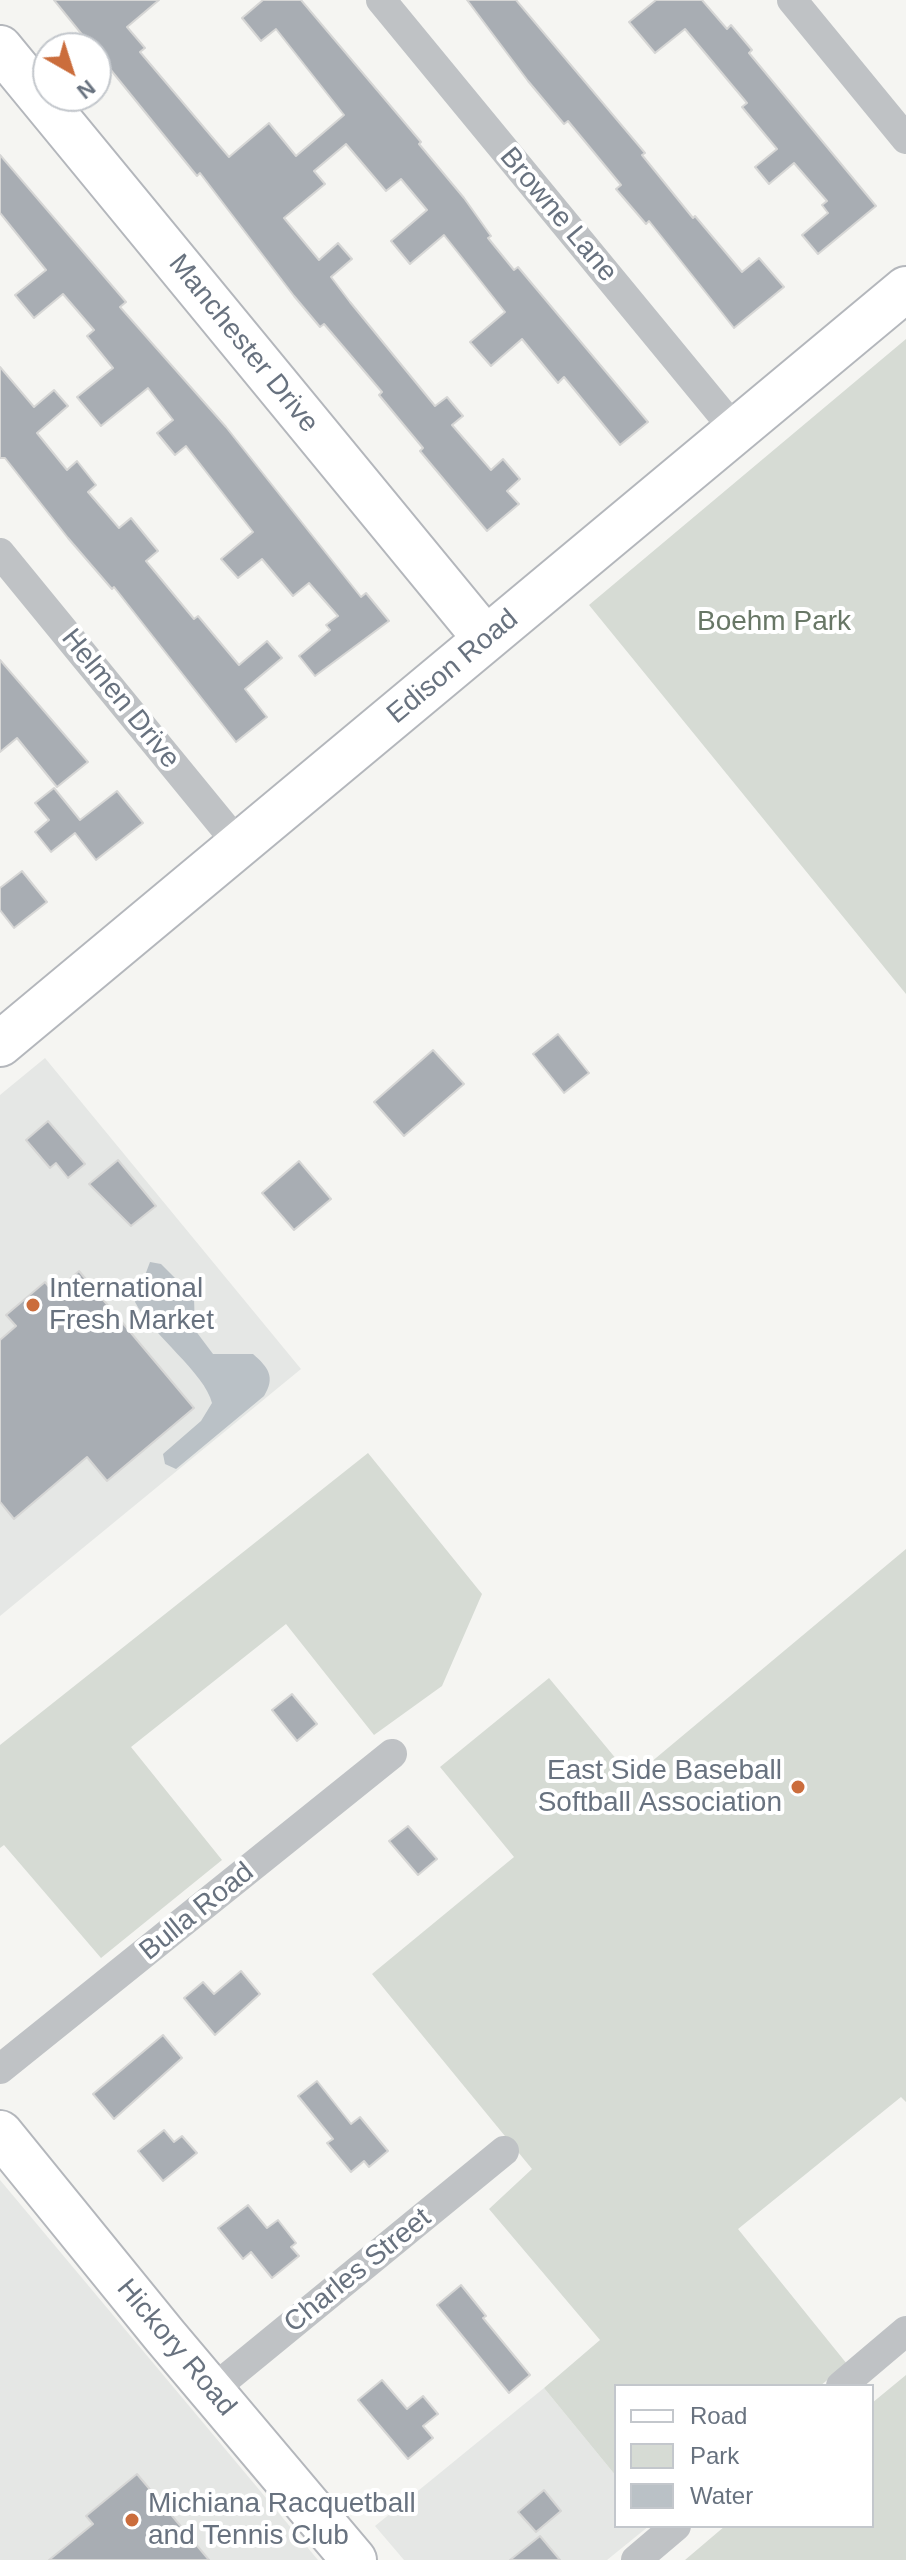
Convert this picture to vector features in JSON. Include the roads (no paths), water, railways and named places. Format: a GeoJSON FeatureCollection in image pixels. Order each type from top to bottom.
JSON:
{"type":"FeatureCollection","features":[{"type":"Feature","properties":{"kind":"street","name":"Browne Lane"},"geometry":{"type":"LineString","coordinates":[[381,0],[735,430]]}},
{"type":"Feature","properties":{"kind":"street"},"geometry":{"type":"LineString","coordinates":[[792,0],[906,139]]}},
{"type":"Feature","properties":{"kind":"street","name":"Manchester Drive"},"geometry":{"type":"LineString","coordinates":[[0,48],[486,639]]}},
{"type":"Feature","properties":{"kind":"street","name":"Edison Road"},"geometry":{"type":"LineString","coordinates":[[0,1044],[906,289]]}},
{"type":"Feature","properties":{"kind":"street","name":"Helmen Drive"},"geometry":{"type":"LineString","coordinates":[[0,553],[239,845]]}},
{"type":"Feature","properties":{"kind":"street","name":"Bulla Road"},"geometry":{"type":"LineString","coordinates":[[0,2069],[392,1754]]}},
{"type":"Feature","properties":{"kind":"street","name":"Hickory Road"},"geometry":{"type":"LineString","coordinates":[[0,2133],[354,2560]]}},
{"type":"Feature","properties":{"kind":"street","name":"Charles Street"},"geometry":{"type":"LineString","coordinates":[[211,2391],[504,2151]]}},
{"type":"Feature","properties":{"kind":"street"},"geometry":{"type":"LineString","coordinates":[[843,2384],[906,2331]]}},
{"type":"Feature","properties":{"kind":"street"},"geometry":{"type":"LineString","coordinates":[[636,2560],[674,2528]]}},
{"type":"Feature","properties":{"kind":"water"},"geometry":{"type":"Polygon","coordinates":[[[150,1262],[161,1264],[194,1297],[195,1330],[213,1354],[253,1354],[263,1363],[270,1378],[264,1396],[176,1469],[165,1464],[163,1454],[201,1421],[212,1403],[199,1379],[135,1302],[150,1262]]]}},
{"type":"Feature","properties":{"kind":"place","name":"International Fresh Market"},"geometry":{"type":"Point","coordinates":[33,1305]}},
{"type":"Feature","properties":{"kind":"place","name":"East Side Baseball Softball Association"},"geometry":{"type":"Point","coordinates":[798,1787]}},
{"type":"Feature","properties":{"kind":"place","name":"Michiana Racquetball and Tennis Club"},"geometry":{"type":"Point","coordinates":[132,2520]}},
{"type":"Feature","properties":{"kind":"park label","name":"Boehm Park"},"geometry":{"type":"Point","coordinates":[774,622]}}]}
